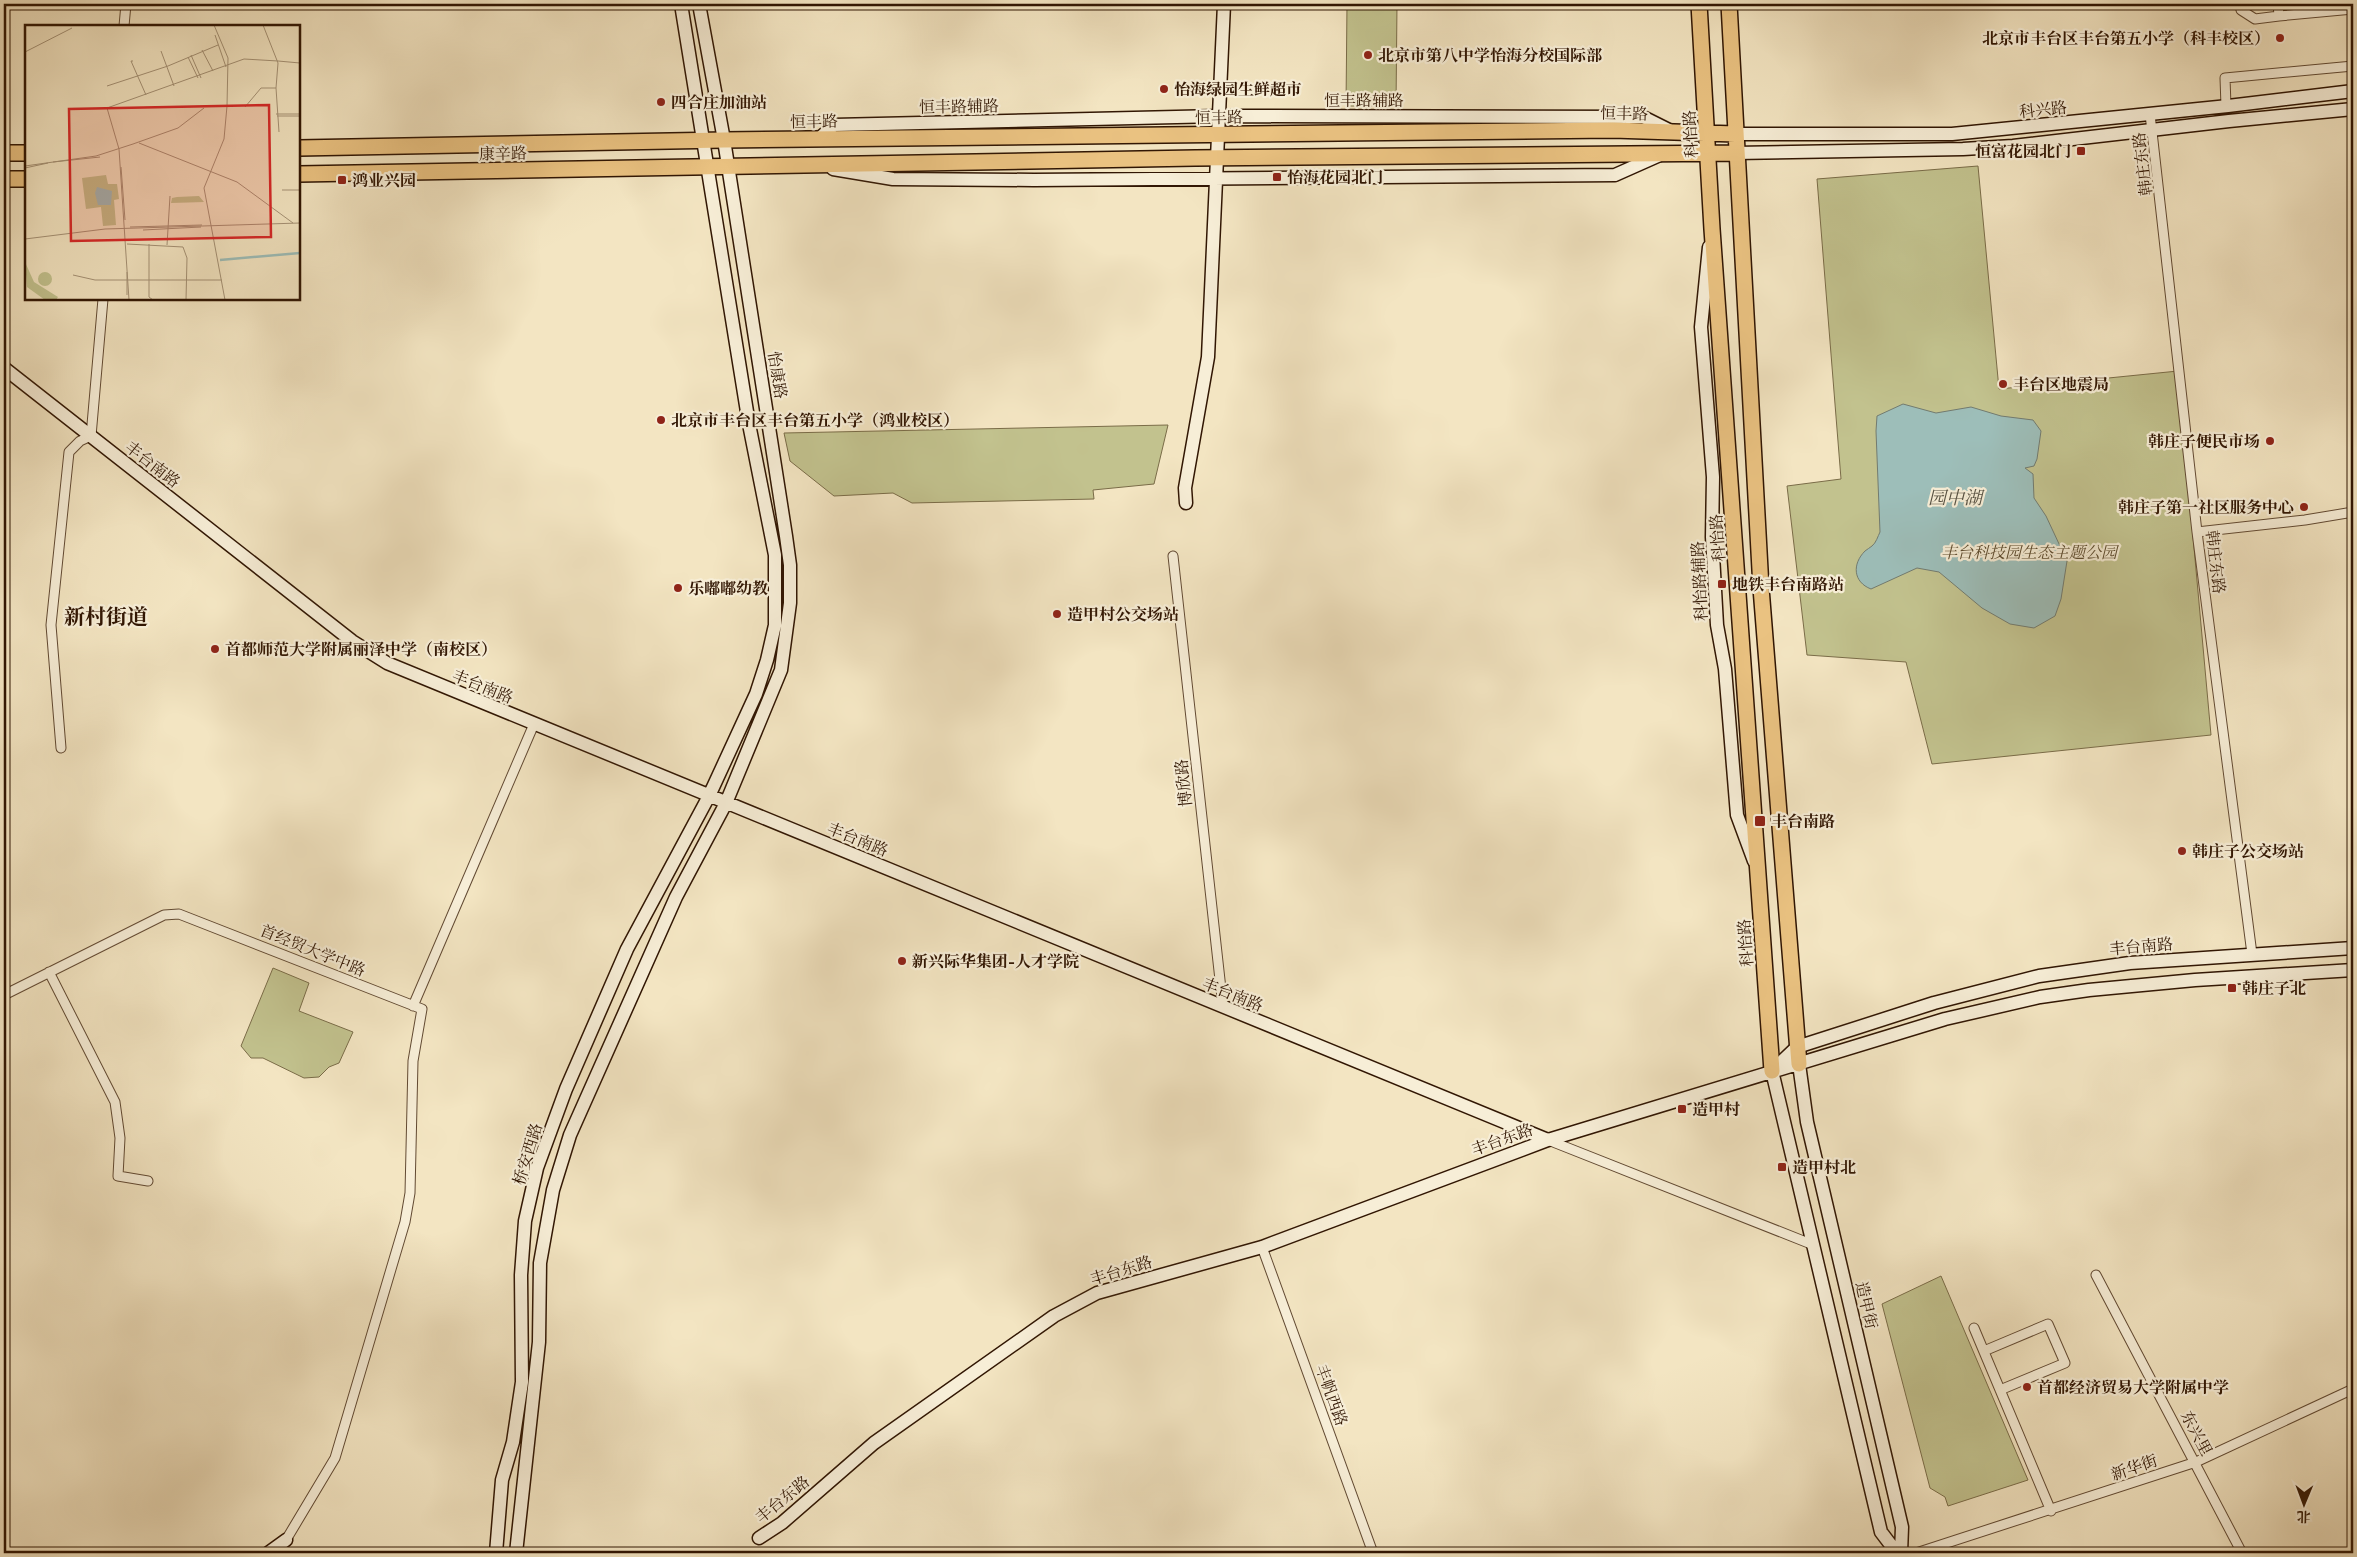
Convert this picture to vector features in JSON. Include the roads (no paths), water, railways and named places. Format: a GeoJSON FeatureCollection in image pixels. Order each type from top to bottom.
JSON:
{"type":"FeatureCollection","features":[{"type":"Feature","properties":{"kind":"main road","name":"科怡路"},"geometry":{"type":"LineString","coordinates":[[1699,4],[1712,229],[1730,458],[1756,867],[1772,1071]]}},
{"type":"Feature","properties":{"kind":"main road"},"geometry":{"type":"LineString","coordinates":[[1729,4],[1735,153],[1762,588],[1798,1064]]}},
{"type":"Feature","properties":{"kind":"main road","name":"恒丰路"},"geometry":{"type":"LineString","coordinates":[[703,141],[1219,134],[1671,131],[1735,134]]}},
{"type":"Feature","properties":{"kind":"main road","name":"康辛路"},"geometry":{"type":"LineString","coordinates":[[300,148],[703,141]]}},
{"type":"Feature","properties":{"kind":"main road"},"geometry":{"type":"LineString","coordinates":[[4,154],[25,153]]}},
{"type":"Feature","properties":{"kind":"main road"},"geometry":{"type":"LineString","coordinates":[[707,168],[1217,158],[1735,153]]}},
{"type":"Feature","properties":{"kind":"main road","name":"康辛路"},"geometry":{"type":"LineString","coordinates":[[300,174],[707,168]]}},
{"type":"Feature","properties":{"kind":"main road"},"geometry":{"type":"LineString","coordinates":[[4,179],[25,179]]}},
{"type":"Feature","properties":{"kind":"street"},"geometry":{"type":"LineString","coordinates":[[124,25],[126,4]]}},
{"type":"Feature","properties":{"kind":"street"},"geometry":{"type":"LineString","coordinates":[[681,4],[749,424],[775,556],[775,625],[767,660],[756,694],[709,796]]}},
{"type":"Feature","properties":{"kind":"street","name":"怡康路"},"geometry":{"type":"LineString","coordinates":[[699,4],[724,140],[790,564],[790,603],[781,670],[726,803]]}},
{"type":"Feature","properties":{"kind":"street"},"geometry":{"type":"LineString","coordinates":[[1186,503],[1185,488],[1208,357],[1224,4]]}},
{"type":"Feature","properties":{"kind":"street"},"geometry":{"type":"LineString","coordinates":[[2240,4],[2241,10],[2256,19],[2353,9]]}},
{"type":"Feature","properties":{"kind":"street"},"geometry":{"type":"LineString","coordinates":[[2278,4],[2279,16]]}},
{"type":"Feature","properties":{"kind":"street"},"geometry":{"type":"LineString","coordinates":[[2226,106],[2225,78],[2353,66]]}},
{"type":"Feature","properties":{"kind":"street","name":"科兴路"},"geometry":{"type":"LineString","coordinates":[[1735,134],[1952,134],[2353,91]]}},
{"type":"Feature","properties":{"kind":"street","name":"科兴路"},"geometry":{"type":"LineString","coordinates":[[1735,153],[1963,149],[2013,146],[2353,109]]}},
{"type":"Feature","properties":{"kind":"street","name":"韩庄东路"},"geometry":{"type":"LineString","coordinates":[[2150,114],[2154,130],[2197,532],[2252,954]]}},
{"type":"Feature","properties":{"kind":"street","name":"恒丰路辅路"},"geometry":{"type":"LineString","coordinates":[[820,138],[834,125],[1220,116],[1642,117],[1671,131]]}},
{"type":"Feature","properties":{"kind":"street"},"geometry":{"type":"LineString","coordinates":[[811,165],[893,179],[1615,175],[1661,154]]}},
{"type":"Feature","properties":{"kind":"street","name":"科怡路辅路"},"geometry":{"type":"LineString","coordinates":[[1712,229],[1700,327],[1713,478],[1712,537],[1717,625],[1725,670],[1737,816],[1756,867]]}},
{"type":"Feature","properties":{"kind":"street"},"geometry":{"type":"LineString","coordinates":[[61,748],[51,625],[70,452],[80,441],[91,436],[103,300]]}},
{"type":"Feature","properties":{"kind":"street","name":"丰台南路"},"geometry":{"type":"LineString","coordinates":[[4,368],[346,637],[370,653],[405,671],[1548,1140],[1937,1022],[2040,997],[2137,985],[2353,970]]}},
{"type":"Feature","properties":{"kind":"street"},"geometry":{"type":"LineString","coordinates":[[2197,532],[2305,520],[2353,512]]}},
{"type":"Feature","properties":{"kind":"street","name":"博欣路"},"geometry":{"type":"LineString","coordinates":[[1173,556],[1223,1007]]}},
{"type":"Feature","properties":{"kind":"street"},"geometry":{"type":"LineString","coordinates":[[268,1553],[286,1540],[336,1458],[405,1222],[410,1193],[413,1061],[418,1007],[534,724]]}},
{"type":"Feature","properties":{"kind":"street","name":"桥安西路"},"geometry":{"type":"LineString","coordinates":[[496,1553],[502,1480],[513,1442],[522,1382],[521,1276],[525,1221],[537,1168],[566,1089],[627,949],[709,796]]}},
{"type":"Feature","properties":{"kind":"street"},"geometry":{"type":"LineString","coordinates":[[516,1553],[539,1342],[540,1263],[553,1190],[570,1135],[676,897],[726,803]]}},
{"type":"Feature","properties":{"kind":"street","name":"首经贸大学中路"},"geometry":{"type":"LineString","coordinates":[[4,995],[164,916],[179,914],[418,1007]]}},
{"type":"Feature","properties":{"kind":"street","name":"丰台南路"},"geometry":{"type":"LineString","coordinates":[[1772,1071],[1797,1047],[1934,1003],[2048,974],[2130,962],[2353,948]]}},
{"type":"Feature","properties":{"kind":"street"},"geometry":{"type":"LineString","coordinates":[[49,972],[115,1102],[120,1138],[118,1176],[148,1181]]}},
{"type":"Feature","properties":{"kind":"street","name":"造甲街"},"geometry":{"type":"LineString","coordinates":[[1798,1064],[1807,1122],[1902,1527],[1901,1553]]}},
{"type":"Feature","properties":{"kind":"street"},"geometry":{"type":"LineString","coordinates":[[1772,1071],[1811,1244],[1881,1532],[1897,1553]]}},
{"type":"Feature","properties":{"kind":"street"},"geometry":{"type":"LineString","coordinates":[[1548,1140],[1811,1244]]}},
{"type":"Feature","properties":{"kind":"street","name":"丰台东路"},"geometry":{"type":"LineString","coordinates":[[760,1538],[782,1522],[874,1443],[1075,1303],[1097,1292],[1262,1247],[1548,1140]]}},
{"type":"Feature","properties":{"kind":"street","name":"丰帆西路"},"geometry":{"type":"LineString","coordinates":[[1262,1247],[1373,1553]]}},
{"type":"Feature","properties":{"kind":"street","name":"东兴里"},"geometry":{"type":"LineString","coordinates":[[2096,1275],[2196,1462],[2242,1553]]}},
{"type":"Feature","properties":{"kind":"street"},"geometry":{"type":"LineString","coordinates":[[1984,1351],[2048,1324],[2065,1363],[2000,1390]]}},
{"type":"Feature","properties":{"kind":"street"},"geometry":{"type":"LineString","coordinates":[[1974,1328],[2051,1510]]}},
{"type":"Feature","properties":{"kind":"street","name":"新华街"},"geometry":{"type":"LineString","coordinates":[[1916,1553],[2196,1462],[2353,1389]]}},
{"type":"Feature","properties":{"kind":"water","name":"园中湖"},"geometry":{"type":"Polygon","coordinates":[[[1903,404],[1936,413],[1971,407],[2001,416],[2033,420],[2041,431],[2037,459],[2034,466],[2025,468],[2033,474],[2034,498],[2046,516],[2067,561],[2061,599],[2055,616],[2034,628],[2010,624],[1982,608],[1939,572],[1917,568],[1871,589],[1861,582],[1856,572],[1858,561],[1865,551],[1875,543],[1880,532],[1877,416],[1903,404]]]}},
{"type":"Feature","properties":{"kind":"place","name":"北京市丰台区丰台第五小学（科丰校区）"},"geometry":{"type":"Point","coordinates":[2280,38]}},
{"type":"Feature","properties":{"kind":"place","name":"北京市第八中学怡海分校国际部"},"geometry":{"type":"Point","coordinates":[1368,55]}},
{"type":"Feature","properties":{"kind":"place","name":"怡海绿园生鲜超市"},"geometry":{"type":"Point","coordinates":[1164,89]}},
{"type":"Feature","properties":{"kind":"place","name":"四合庄加油站"},"geometry":{"type":"Point","coordinates":[661,102]}},
{"type":"Feature","properties":{"kind":"place","name":"恒富花园北门"},"geometry":{"type":"Point","coordinates":[2081,151]}},
{"type":"Feature","properties":{"kind":"place","name":"怡海花园北门"},"geometry":{"type":"Point","coordinates":[1277,177]}},
{"type":"Feature","properties":{"kind":"place","name":"鸿业兴园"},"geometry":{"type":"Point","coordinates":[342,180]}},
{"type":"Feature","properties":{"kind":"place","name":"丰台区地震局"},"geometry":{"type":"Point","coordinates":[2003,384]}},
{"type":"Feature","properties":{"kind":"place","name":"北京市丰台区丰台第五小学（鸿业校区）"},"geometry":{"type":"Point","coordinates":[661,420]}},
{"type":"Feature","properties":{"kind":"place","name":"韩庄子便民市场"},"geometry":{"type":"Point","coordinates":[2270,441]}},
{"type":"Feature","properties":{"kind":"place","name":"韩庄子第一社区服务中心"},"geometry":{"type":"Point","coordinates":[2304,507]}},
{"type":"Feature","properties":{"kind":"place","name":"地铁丰台南路站"},"geometry":{"type":"Point","coordinates":[1722,584]}},
{"type":"Feature","properties":{"kind":"place","name":"乐嘟嘟幼教"},"geometry":{"type":"Point","coordinates":[678,588]}},
{"type":"Feature","properties":{"kind":"place","name":"造甲村公交场站"},"geometry":{"type":"Point","coordinates":[1057,614]}},
{"type":"Feature","properties":{"kind":"place","name":"首都师范大学附属丽泽中学（南校区）"},"geometry":{"type":"Point","coordinates":[215,649]}},
{"type":"Feature","properties":{"kind":"place","name":"丰台南路"},"geometry":{"type":"Point","coordinates":[1760,821]}},
{"type":"Feature","properties":{"kind":"place","name":"韩庄子公交场站"},"geometry":{"type":"Point","coordinates":[2182,851]}},
{"type":"Feature","properties":{"kind":"place","name":"新兴际华集团-人才学院"},"geometry":{"type":"Point","coordinates":[902,961]}},
{"type":"Feature","properties":{"kind":"place","name":"韩庄子北"},"geometry":{"type":"Point","coordinates":[2232,988]}},
{"type":"Feature","properties":{"kind":"place","name":"造甲村"},"geometry":{"type":"Point","coordinates":[1682,1109]}},
{"type":"Feature","properties":{"kind":"place","name":"造甲村北"},"geometry":{"type":"Point","coordinates":[1782,1167]}},
{"type":"Feature","properties":{"kind":"place","name":"首都经济贸易大学附属中学"},"geometry":{"type":"Point","coordinates":[2027,1387]}},
{"type":"Feature","properties":{"kind":"district","name":"新村街道"},"geometry":{"type":"Point","coordinates":[106,617]}},
{"type":"Feature","properties":{"kind":"park label","name":"丰台科技园生态主题公园"},"geometry":{"type":"Point","coordinates":[2029,552]}}]}
